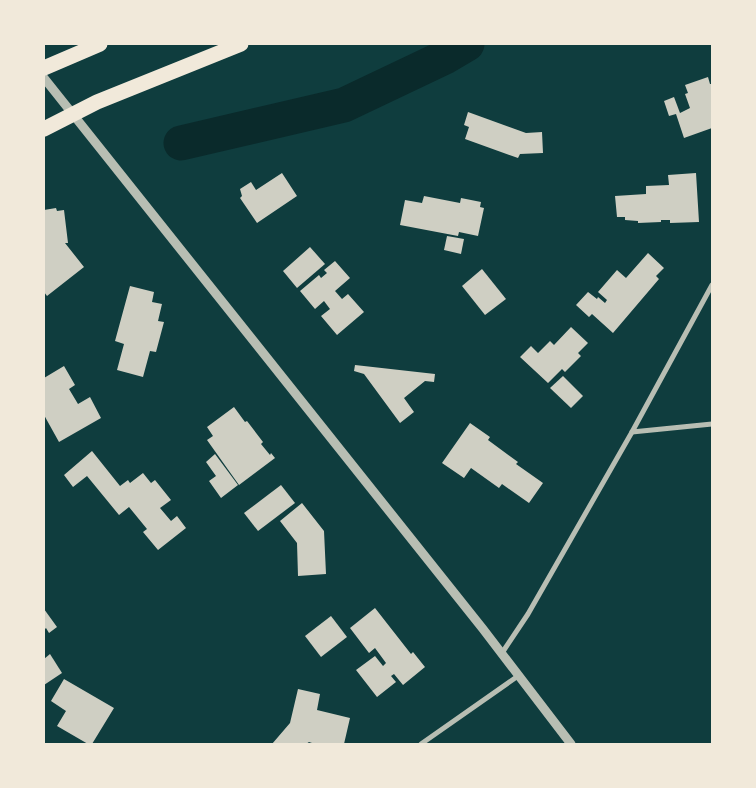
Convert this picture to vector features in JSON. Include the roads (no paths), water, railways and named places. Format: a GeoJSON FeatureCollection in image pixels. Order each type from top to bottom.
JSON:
{"type":"FeatureCollection","features":[{"type":"Feature","properties":{"kind":"highway"},"geometry":{"type":"LineString","coordinates":[[44,68],[100,44]]}},
{"type":"Feature","properties":{"kind":"highway"},"geometry":{"type":"LineString","coordinates":[[44,129],[97,102],[241,44]]}},
{"type":"Feature","properties":{"kind":"street"},"geometry":{"type":"LineString","coordinates":[[44,78],[502,653],[572,744]]}},
{"type":"Feature","properties":{"kind":"street"},"geometry":{"type":"LineString","coordinates":[[502,653],[528,614],[632,432],[712,285]]}},
{"type":"Feature","properties":{"kind":"street"},"geometry":{"type":"LineString","coordinates":[[632,432],[712,424]]}},
{"type":"Feature","properties":{"kind":"street"},"geometry":{"type":"LineString","coordinates":[[421,744],[518,676]]}},
{"type":"Feature","properties":{"kind":"waterway"},"geometry":{"type":"LineString","coordinates":[[181,143],[344,105],[445,57],[467,44]]}}]}
